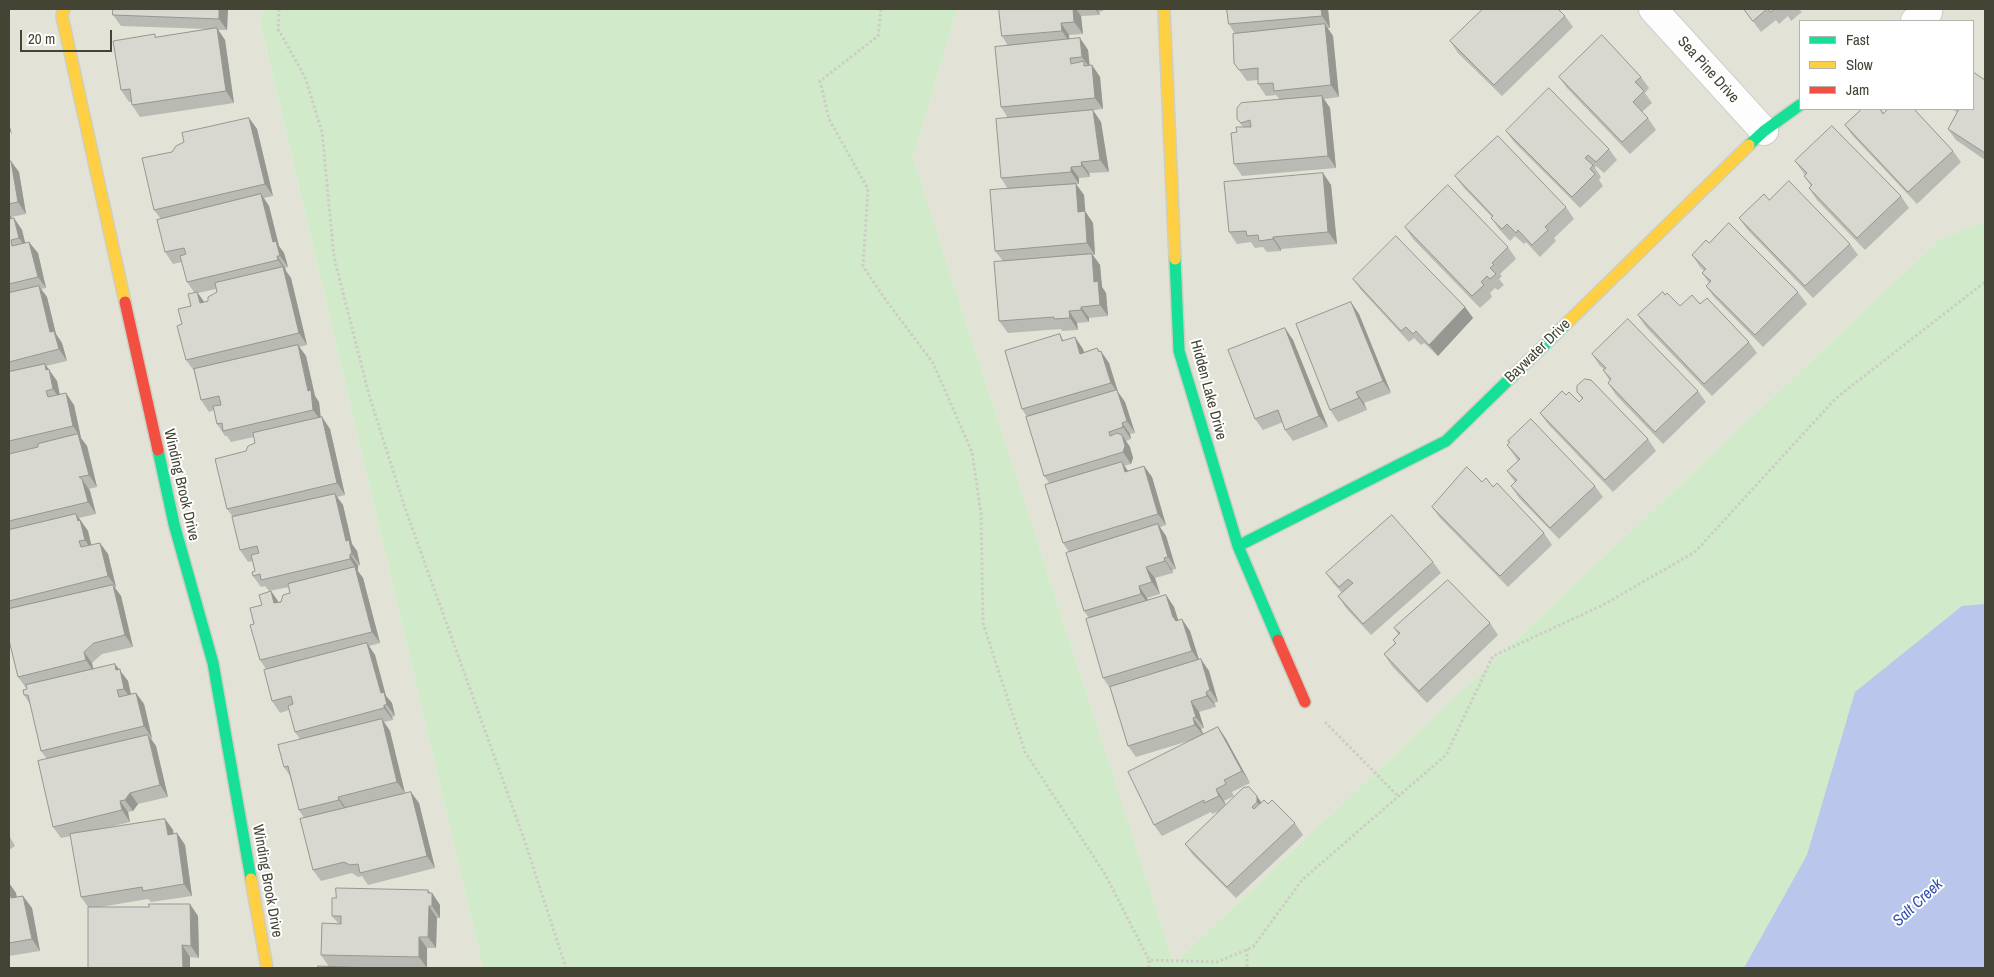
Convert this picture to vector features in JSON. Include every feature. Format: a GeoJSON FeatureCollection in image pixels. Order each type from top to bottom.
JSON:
{"type":"FeatureCollection","features":[{"type":"Feature","properties":{"kind":"street","name":"Winding Brook Drive"},"geometry":{"type":"LineString","coordinates":[[64,9],[62,16],[174,524],[213,663],[267,968]]}},
{"type":"Feature","properties":{"kind":"street","name":"Hidden Lake Drive"},"geometry":{"type":"LineString","coordinates":[[1164,9],[1179,351],[1238,546],[1304,702]]}},
{"type":"Feature","properties":{"kind":"street","name":"Sea Pine Drive"},"geometry":{"type":"LineString","coordinates":[[1653,9],[1764,131]]}},
{"type":"Feature","properties":{"kind":"street","name":"Baywater Drive"},"geometry":{"type":"LineString","coordinates":[[1238,546],[1446,440],[1764,131],[1799,106]]}},
{"type":"Feature","properties":{"kind":"path"},"geometry":{"type":"LineString","coordinates":[[278,9],[278,29],[305,77],[322,132],[334,256],[369,395],[405,508],[524,839],[566,968]]}},
{"type":"Feature","properties":{"kind":"path"},"geometry":{"type":"LineString","coordinates":[[881,9],[878,36],[820,81],[829,119],[868,189],[864,266],[885,299],[933,362],[972,452],[981,514],[983,623],[1025,752],[1105,874],[1149,960],[1149,968]]}},
{"type":"Feature","properties":{"kind":"path"},"geometry":{"type":"LineString","coordinates":[[1149,960],[1217,962],[1253,947],[1302,880],[1446,755],[1493,656],[1603,605],[1695,552],[1836,398],[1985,282]]}},
{"type":"Feature","properties":{"kind":"path"},"geometry":{"type":"LineString","coordinates":[[1304,702],[1398,796]]}},
{"type":"Feature","properties":{"kind":"path"},"geometry":{"type":"LineString","coordinates":[[1247,949],[1247,968]]}},
{"type":"Feature","properties":{"kind":"shaded area"},"geometry":{"type":"Polygon","coordinates":[[[9,9],[263,9],[260,23],[483,968],[9,968],[9,9]]]}},
{"type":"Feature","properties":{"kind":"shaded area"},"geometry":{"type":"Polygon","coordinates":[[[957,9],[1985,9],[1985,222],[1941,238],[1174,963],[913,158],[957,9]]]}},
{"type":"Feature","properties":{"kind":"green space"},"geometry":{"type":"Polygon","coordinates":[[[263,9],[957,9],[913,158],[1174,963],[1941,238],[1985,222],[1985,968],[483,968],[260,22],[263,9]]]}},
{"type":"Feature","properties":{"kind":"water","name":"Salt Creek"},"geometry":{"type":"Polygon","coordinates":[[[1985,604],[1985,968],[1744,968],[1807,855],[1855,692],[1962,606],[1985,604]]]}},
{"type":"Feature","properties":{"kind":"building"},"geometry":{"type":"Polygon","coordinates":[[[113,9],[219,9],[219,19],[113,15],[113,9]]]}},
{"type":"Feature","properties":{"kind":"building"},"geometry":{"type":"Polygon","coordinates":[[[999,9],[1073,9],[1074,22],[1061,23],[1062,31],[1002,36],[999,9]]]}},
{"type":"Feature","properties":{"kind":"building"},"geometry":{"type":"Polygon","coordinates":[[[1227,9],[1321,9],[1322,16],[1229,24],[1227,9]]]}},
{"type":"Feature","properties":{"kind":"building"},"geometry":{"type":"Polygon","coordinates":[[[1483,9],[1558,9],[1565,16],[1494,85],[1450,41],[1483,9]]]}},
{"type":"Feature","properties":{"kind":"building"},"geometry":{"type":"Polygon","coordinates":[[[1744,9],[1767,9],[1753,21],[1744,9]]]}},
{"type":"Feature","properties":{"kind":"building"},"geometry":{"type":"Polygon","coordinates":[[[1325,24],[1331,85],[1274,91],[1273,83],[1258,84],[1258,68],[1239,70],[1234,63],[1233,34],[1325,24]]]}},
{"type":"Feature","properties":{"kind":"building"},"geometry":{"type":"Polygon","coordinates":[[[217,28],[226,91],[132,105],[130,89],[121,90],[113,41],[155,34],[155,37],[217,28]]]}},
{"type":"Feature","properties":{"kind":"building"},"geometry":{"type":"Polygon","coordinates":[[[1602,35],[1641,77],[1635,82],[1644,91],[1633,102],[1648,118],[1622,142],[1559,77],[1602,35]]]}},
{"type":"Feature","properties":{"kind":"building"},"geometry":{"type":"Polygon","coordinates":[[[1080,38],[1082,57],[1070,58],[1071,64],[1084,61],[1084,66],[1092,65],[1095,98],[1001,107],[995,47],[1080,38]]]}},
{"type":"Feature","properties":{"kind":"building"},"geometry":{"type":"Polygon","coordinates":[[[1974,73],[1985,80],[1985,153],[1948,129],[1958,110],[1974,110],[1974,73]]]}},
{"type":"Feature","properties":{"kind":"building"},"geometry":{"type":"Polygon","coordinates":[[[1549,88],[1609,149],[1596,162],[1588,155],[1585,158],[1593,165],[1590,169],[1595,174],[1572,197],[1506,131],[1549,88]]]}},
{"type":"Feature","properties":{"kind":"building"},"geometry":{"type":"Polygon","coordinates":[[[1322,96],[1328,156],[1234,164],[1231,133],[1237,132],[1236,127],[1251,127],[1250,120],[1241,123],[1237,119],[1237,108],[1241,103],[1322,96]]]}},
{"type":"Feature","properties":{"kind":"building"},"geometry":{"type":"Polygon","coordinates":[[[1093,110],[1100,160],[1081,162],[1082,166],[1071,167],[1071,172],[1001,178],[996,119],[1093,110]]]}},
{"type":"Feature","properties":{"kind":"building"},"geometry":{"type":"Polygon","coordinates":[[[1861,110],[1881,110],[1883,114],[1887,110],[1915,110],[1953,151],[1908,192],[1845,125],[1861,110]]]}},
{"type":"Feature","properties":{"kind":"building"},"geometry":{"type":"Polygon","coordinates":[[[249,118],[265,184],[154,210],[142,158],[172,152],[176,146],[184,142],[182,133],[249,118]]]}},
{"type":"Feature","properties":{"kind":"building"},"geometry":{"type":"Polygon","coordinates":[[[1832,126],[1901,196],[1857,238],[1809,188],[1812,185],[1804,176],[1807,173],[1795,161],[1832,126]]]}},
{"type":"Feature","properties":{"kind":"building"},"geometry":{"type":"Polygon","coordinates":[[[1498,136],[1566,207],[1545,227],[1548,230],[1532,245],[1518,230],[1516,233],[1507,224],[1502,229],[1491,218],[1493,216],[1455,176],[1498,136]]]}},
{"type":"Feature","properties":{"kind":"building"},"geometry":{"type":"Polygon","coordinates":[[[9,161],[11,161],[18,202],[9,204],[9,161]]]}},
{"type":"Feature","properties":{"kind":"building"},"geometry":{"type":"Polygon","coordinates":[[[1323,173],[1328,232],[1273,237],[1273,239],[1259,241],[1258,235],[1247,236],[1246,231],[1229,232],[1224,182],[1323,173]]]}},
{"type":"Feature","properties":{"kind":"building"},"geometry":{"type":"Polygon","coordinates":[[[1789,181],[1850,244],[1805,286],[1739,218],[1764,194],[1769,200],[1789,181]]]}},
{"type":"Feature","properties":{"kind":"building"},"geometry":{"type":"Polygon","coordinates":[[[1076,184],[1078,212],[1085,211],[1087,243],[995,251],[990,190],[1076,184]]]}},
{"type":"Feature","properties":{"kind":"building"},"geometry":{"type":"Polygon","coordinates":[[[1448,185],[1508,247],[1492,263],[1494,265],[1490,268],[1496,274],[1490,279],[1487,276],[1481,282],[1484,285],[1472,296],[1405,227],[1448,185]]]}},
{"type":"Feature","properties":{"kind":"building"},"geometry":{"type":"Polygon","coordinates":[[[261,194],[273,242],[276,241],[280,256],[277,256],[278,260],[187,282],[180,256],[186,254],[184,248],[165,252],[157,220],[261,194]]]}},
{"type":"Feature","properties":{"kind":"building"},"geometry":{"type":"Polygon","coordinates":[[[14,218],[19,238],[11,240],[12,246],[29,242],[38,277],[9,284],[9,219],[14,218]]]}},
{"type":"Feature","properties":{"kind":"building"},"geometry":{"type":"Polygon","coordinates":[[[1729,223],[1798,292],[1755,335],[1706,286],[1711,281],[1702,273],[1706,269],[1692,255],[1706,240],[1709,243],[1729,223]]]}},
{"type":"Feature","properties":{"kind":"building"},"geometry":{"type":"Polygon","coordinates":[[[1396,236],[1465,307],[1429,345],[1416,331],[1413,334],[1406,327],[1401,331],[1353,279],[1396,236]]]}},
{"type":"Feature","properties":{"kind":"building"},"geometry":{"type":"Polygon","coordinates":[[[1092,254],[1094,282],[1098,281],[1100,305],[1081,307],[1081,310],[1069,311],[1070,318],[1054,319],[1054,317],[999,321],[994,262],[1092,254]]]}},
{"type":"Feature","properties":{"kind":"building"},"geometry":{"type":"Polygon","coordinates":[[[283,267],[299,333],[186,360],[177,326],[182,324],[178,309],[191,306],[188,294],[197,292],[200,303],[208,301],[208,297],[217,292],[215,283],[283,267]]]}},
{"type":"Feature","properties":{"kind":"building"},"geometry":{"type":"Polygon","coordinates":[[[39,286],[50,332],[54,331],[59,349],[9,362],[9,293],[39,286]]]}},
{"type":"Feature","properties":{"kind":"building"},"geometry":{"type":"Polygon","coordinates":[[[1663,292],[1665,295],[1667,293],[1680,306],[1692,295],[1700,304],[1707,298],[1749,342],[1704,384],[1638,315],[1663,292]]]}},
{"type":"Feature","properties":{"kind":"building"},"geometry":{"type":"Polygon","coordinates":[[[1351,302],[1383,381],[1356,392],[1359,398],[1330,410],[1296,324],[1351,302]]]}},
{"type":"Feature","properties":{"kind":"building"},"geometry":{"type":"Polygon","coordinates":[[[1628,319],[1698,391],[1655,432],[1608,383],[1611,379],[1603,370],[1606,368],[1592,354],[1628,319]]]}},
{"type":"Feature","properties":{"kind":"building"},"geometry":{"type":"Polygon","coordinates":[[[1285,328],[1319,416],[1285,430],[1278,410],[1255,419],[1228,350],[1285,328]]]}},
{"type":"Feature","properties":{"kind":"building"},"geometry":{"type":"Polygon","coordinates":[[[1060,334],[1062,341],[1075,337],[1080,354],[1097,348],[1099,352],[1101,351],[1111,383],[1022,409],[1005,351],[1060,334]]]}},
{"type":"Feature","properties":{"kind":"building"},"geometry":{"type":"Polygon","coordinates":[[[298,345],[308,391],[311,390],[313,410],[223,431],[222,423],[217,424],[213,406],[221,405],[219,396],[201,400],[194,369],[298,345]]]}},
{"type":"Feature","properties":{"kind":"building"},"geometry":{"type":"Polygon","coordinates":[[[45,364],[46,370],[49,369],[53,389],[46,391],[48,397],[66,393],[73,426],[9,441],[9,372],[45,364]]]}},
{"type":"Feature","properties":{"kind":"building"},"geometry":{"type":"Polygon","coordinates":[[[1585,379],[1591,380],[1648,439],[1605,480],[1540,413],[1562,391],[1566,395],[1569,392],[1579,402],[1583,398],[1577,392],[1577,386],[1585,379]]]}},
{"type":"Feature","properties":{"kind":"building"},"geometry":{"type":"Polygon","coordinates":[[[1117,390],[1127,421],[1122,423],[1123,427],[1109,432],[1110,436],[1117,433],[1122,435],[1125,446],[1123,452],[1044,476],[1026,417],[1117,390]]]}},
{"type":"Feature","properties":{"kind":"building"},"geometry":{"type":"Polygon","coordinates":[[[322,417],[337,483],[227,509],[215,459],[246,451],[248,446],[255,443],[253,433],[322,417]]]}},
{"type":"Feature","properties":{"kind":"building"},"geometry":{"type":"Polygon","coordinates":[[[1531,419],[1595,486],[1550,528],[1511,486],[1517,480],[1507,471],[1520,459],[1507,445],[1510,442],[1508,441],[1531,419]]]}},
{"type":"Feature","properties":{"kind":"building"},"geometry":{"type":"Polygon","coordinates":[[[78,434],[89,475],[79,477],[82,479],[88,502],[9,521],[9,454],[38,447],[38,444],[78,434]]]}},
{"type":"Feature","properties":{"kind":"building"},"geometry":{"type":"Polygon","coordinates":[[[1122,462],[1125,472],[1144,466],[1158,514],[1063,543],[1045,485],[1122,462]]]}},
{"type":"Feature","properties":{"kind":"building"},"geometry":{"type":"Polygon","coordinates":[[[1467,467],[1482,482],[1486,478],[1493,487],[1497,483],[1544,533],[1500,576],[1432,507],[1467,467]]]}},
{"type":"Feature","properties":{"kind":"building"},"geometry":{"type":"Polygon","coordinates":[[[335,494],[346,541],[349,540],[352,554],[350,554],[350,559],[261,580],[260,574],[253,576],[252,572],[255,571],[251,555],[259,553],[257,546],[240,550],[232,517],[335,494]]]}},
{"type":"Feature","properties":{"kind":"building"},"geometry":{"type":"Polygon","coordinates":[[[76,514],[78,521],[80,520],[85,540],[79,541],[81,547],[100,543],[108,576],[9,601],[9,530],[76,514]]]}},
{"type":"Feature","properties":{"kind":"building"},"geometry":{"type":"Polygon","coordinates":[[[1392,515],[1433,562],[1363,624],[1338,596],[1353,583],[1348,579],[1339,587],[1326,573],[1392,515]]]}},
{"type":"Feature","properties":{"kind":"building"},"geometry":{"type":"Polygon","coordinates":[[[1158,524],[1168,557],[1164,558],[1165,561],[1146,567],[1152,582],[1139,586],[1141,594],[1084,611],[1066,553],[1158,524]]]}},
{"type":"Feature","properties":{"kind":"building"},"geometry":{"type":"Polygon","coordinates":[[[355,567],[372,632],[260,660],[250,625],[254,624],[250,608],[262,605],[259,595],[271,591],[274,603],[281,602],[283,595],[290,593],[288,584],[355,567]]]}},
{"type":"Feature","properties":{"kind":"building"},"geometry":{"type":"Polygon","coordinates":[[[1448,580],[1490,623],[1419,691],[1384,654],[1396,643],[1393,640],[1400,633],[1394,628],[1448,580]]]}},
{"type":"Feature","properties":{"kind":"building"},"geometry":{"type":"Polygon","coordinates":[[[113,585],[125,635],[94,643],[84,652],[86,660],[18,677],[9,640],[9,609],[113,585]]]}},
{"type":"Feature","properties":{"kind":"building"},"geometry":{"type":"Polygon","coordinates":[[[1166,595],[1173,617],[1176,621],[1182,619],[1192,651],[1103,678],[1086,619],[1166,595]]]}},
{"type":"Feature","properties":{"kind":"building"},"geometry":{"type":"Polygon","coordinates":[[[367,643],[381,693],[384,692],[387,705],[384,705],[384,708],[295,732],[288,706],[293,704],[291,696],[272,701],[264,670],[367,643]]]}},
{"type":"Feature","properties":{"kind":"building"},"geometry":{"type":"Polygon","coordinates":[[[1201,659],[1210,690],[1206,692],[1207,696],[1191,701],[1196,717],[1193,718],[1195,725],[1128,746],[1110,687],[1201,659]]]}},
{"type":"Feature","properties":{"kind":"building"},"geometry":{"type":"Polygon","coordinates":[[[115,664],[116,670],[120,669],[124,689],[117,690],[119,697],[136,693],[144,726],[41,751],[28,695],[24,695],[23,690],[27,689],[26,685],[115,664]]]}},
{"type":"Feature","properties":{"kind":"building"},"geometry":{"type":"Polygon","coordinates":[[[382,719],[397,782],[338,797],[339,800],[299,810],[288,766],[284,767],[278,745],[382,719]]]}},
{"type":"Feature","properties":{"kind":"building"},"geometry":{"type":"Polygon","coordinates":[[[1218,727],[1242,771],[1224,780],[1226,784],[1216,789],[1219,796],[1204,803],[1204,800],[1154,825],[1128,772],[1218,727]]]}},
{"type":"Feature","properties":{"kind":"building"},"geometry":{"type":"Polygon","coordinates":[[[148,735],[160,785],[130,793],[125,800],[120,801],[122,810],[53,827],[38,761],[148,735]]]}},
{"type":"Feature","properties":{"kind":"building"},"geometry":{"type":"Polygon","coordinates":[[[1249,787],[1257,796],[1257,802],[1252,807],[1254,809],[1264,800],[1268,804],[1272,800],[1295,823],[1227,887],[1185,844],[1243,788],[1249,787]]]}},
{"type":"Feature","properties":{"kind":"building"},"geometry":{"type":"Polygon","coordinates":[[[411,792],[427,856],[360,873],[358,864],[350,865],[344,862],[313,870],[300,819],[411,792]]]}},
{"type":"Feature","properties":{"kind":"building"},"geometry":{"type":"Polygon","coordinates":[[[165,819],[168,835],[177,833],[184,884],[143,891],[142,887],[81,897],[70,834],[165,819]]]}},
{"type":"Feature","properties":{"kind":"building"},"geometry":{"type":"Polygon","coordinates":[[[9,887],[11,898],[23,896],[32,939],[9,943],[9,887]]]}},
{"type":"Feature","properties":{"kind":"building"},"geometry":{"type":"Polygon","coordinates":[[[336,888],[428,890],[428,893],[432,893],[432,906],[429,906],[428,937],[419,937],[419,957],[321,955],[322,923],[341,924],[341,916],[332,916],[332,898],[336,898],[336,888]]]}},
{"type":"Feature","properties":{"kind":"building"},"geometry":{"type":"Polygon","coordinates":[[[149,904],[190,904],[191,946],[182,945],[183,968],[88,968],[88,907],[149,907],[149,904]]]}},
{"type":"Feature","properties":{"kind":"building"},"geometry":{"type":"Polygon","coordinates":[[[318,966],[371,968],[318,968],[318,966]]]}},
{"type":"Feature","properties":{"kind":"traffic: fast"},"geometry":{"type":"LineString","coordinates":[[1749,145],[1764,131],[1799,106]]}},
{"type":"Feature","properties":{"kind":"traffic: fast"},"geometry":{"type":"LineString","coordinates":[[1175,259],[1179,351],[1238,546],[1278,640]]}},
{"type":"Feature","properties":{"kind":"traffic: fast"},"geometry":{"type":"LineString","coordinates":[[1238,546],[1446,441],[1568,322]]}},
{"type":"Feature","properties":{"kind":"traffic: fast"},"geometry":{"type":"LineString","coordinates":[[158,450],[174,524],[213,663],[251,879]]}},
{"type":"Feature","properties":{"kind":"traffic: slow"},"geometry":{"type":"LineString","coordinates":[[64,9],[62,16],[125,302]]}},
{"type":"Feature","properties":{"kind":"traffic: slow"},"geometry":{"type":"LineString","coordinates":[[1164,9],[1175,259]]}},
{"type":"Feature","properties":{"kind":"traffic: slow"},"geometry":{"type":"LineString","coordinates":[[1568,322],[1749,145]]}},
{"type":"Feature","properties":{"kind":"traffic: slow"},"geometry":{"type":"LineString","coordinates":[[251,879],[267,968]]}},
{"type":"Feature","properties":{"kind":"traffic: jam"},"geometry":{"type":"LineString","coordinates":[[125,302],[158,450]]}},
{"type":"Feature","properties":{"kind":"traffic: jam"},"geometry":{"type":"LineString","coordinates":[[1278,640],[1305,702]]}}]}
